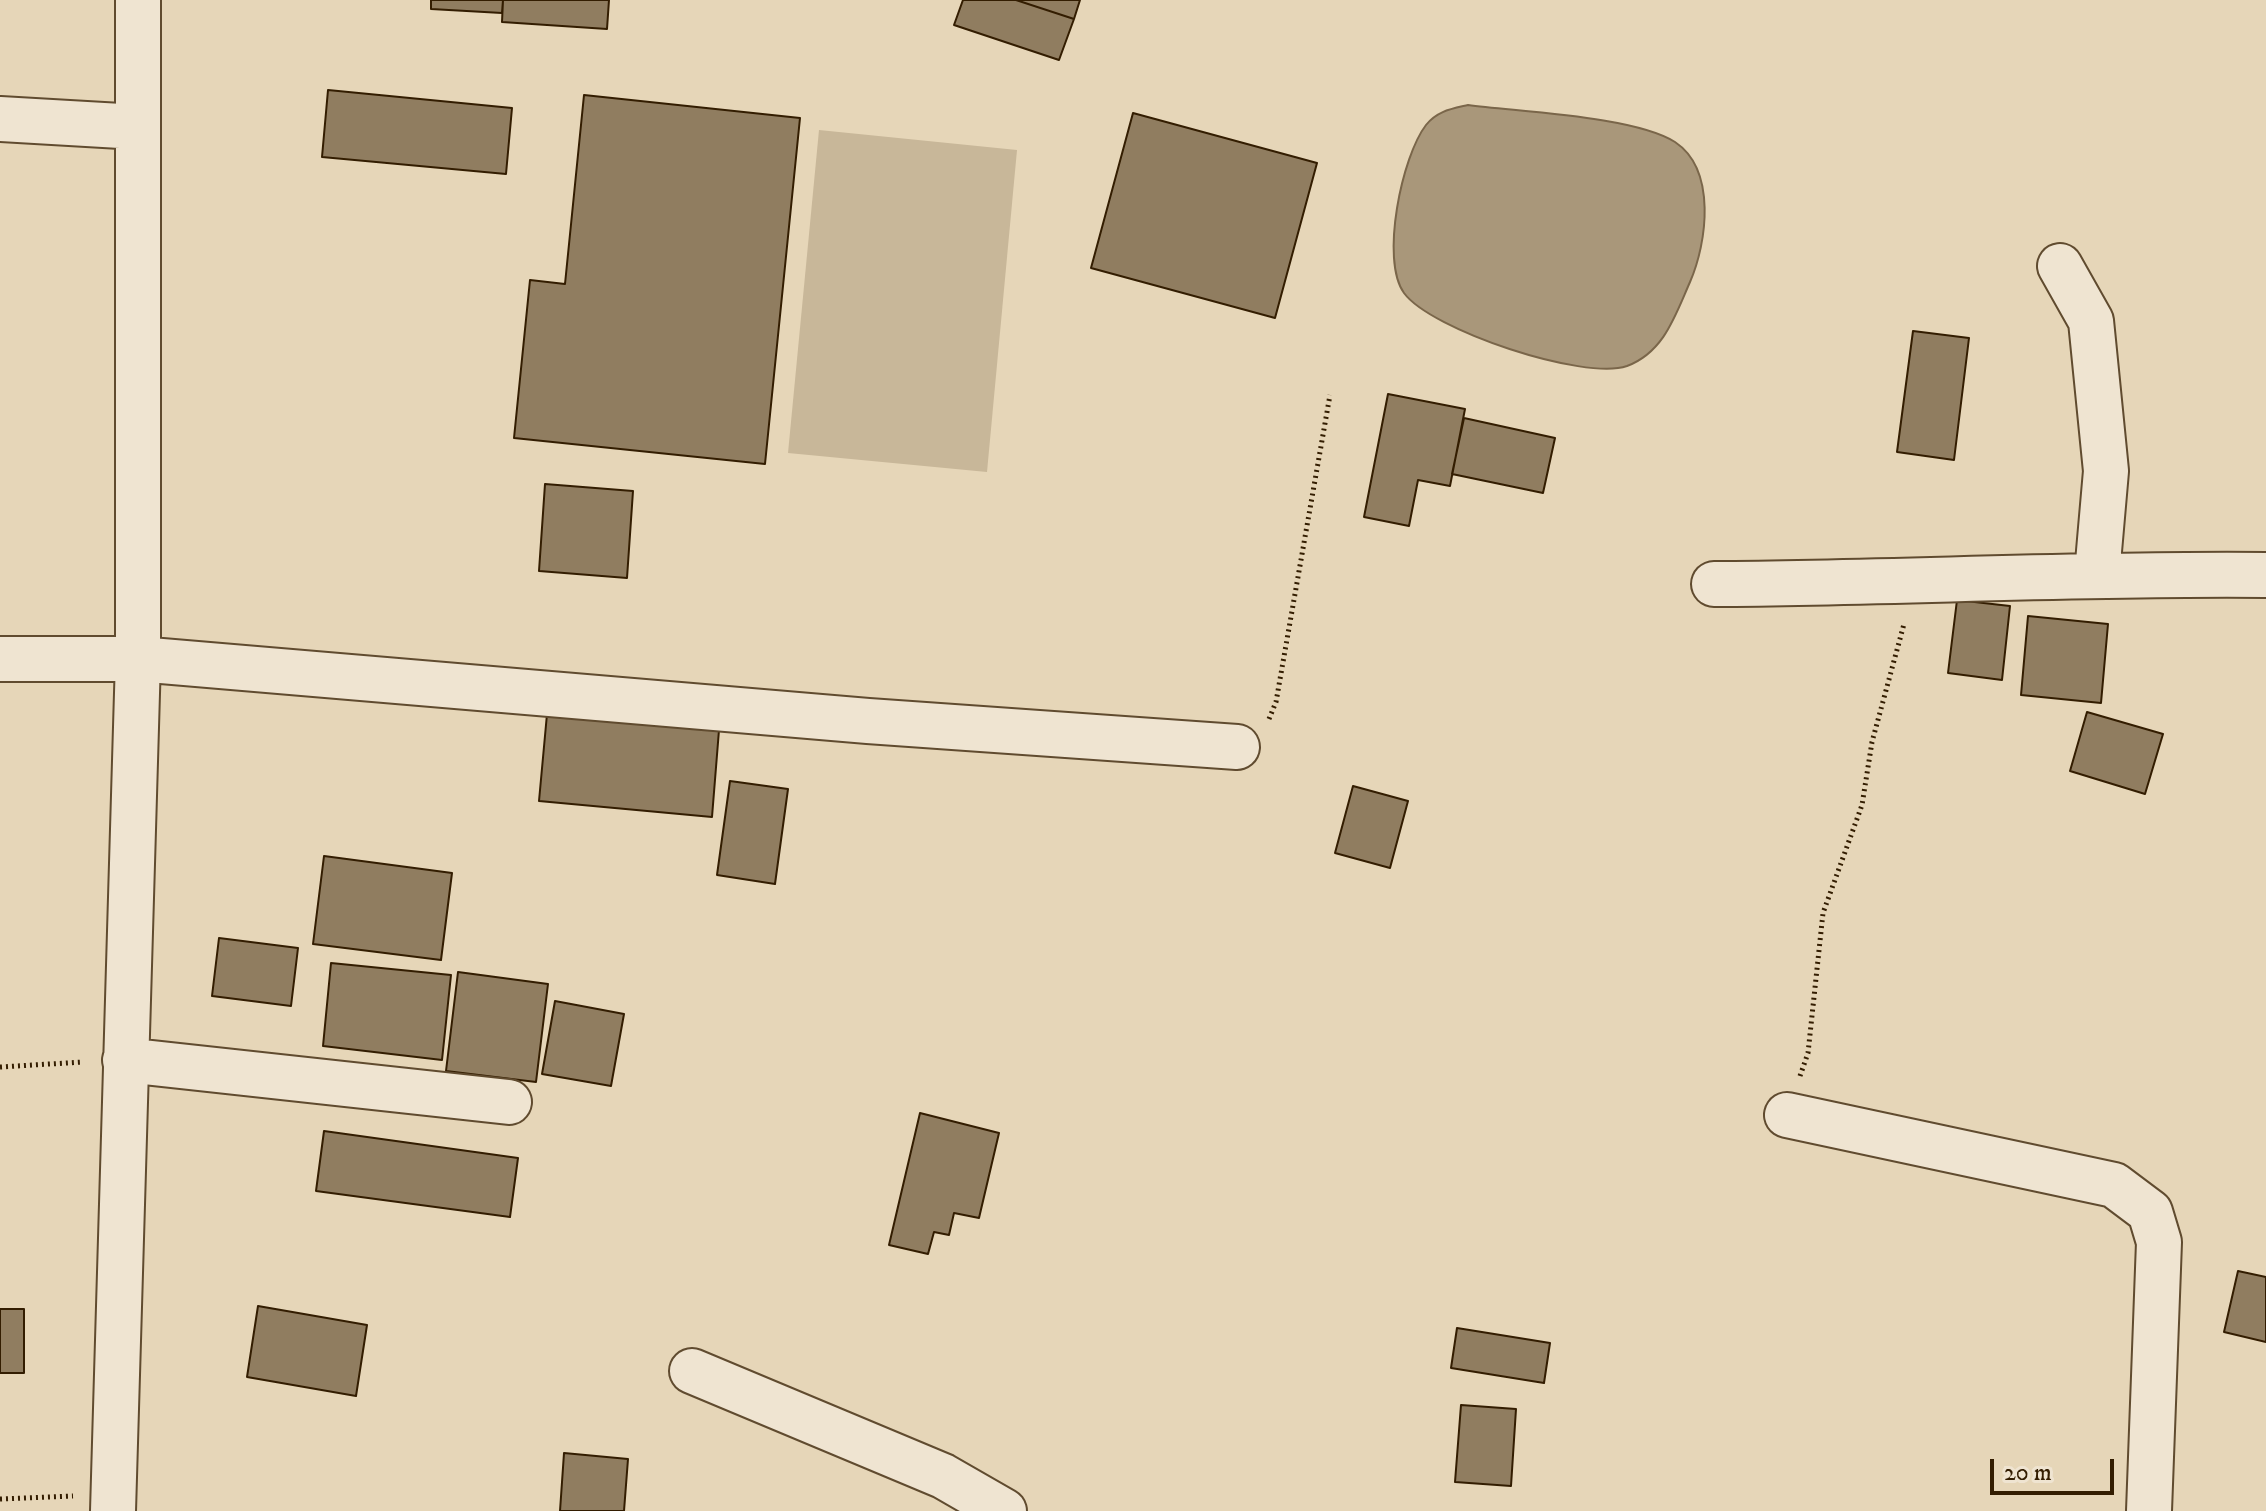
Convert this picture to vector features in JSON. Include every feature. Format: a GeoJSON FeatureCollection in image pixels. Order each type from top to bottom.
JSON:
{"type":"FeatureCollection","features":[{"type":"Feature","properties":{"kind":"street"},"geometry":{"type":"LineString","coordinates":[[113,1503],[138,659],[138,0]]}},
{"type":"Feature","properties":{"kind":"street"},"geometry":{"type":"LineString","coordinates":[[0,119],[138,127]]}},
{"type":"Feature","properties":{"kind":"street"},"geometry":{"type":"LineString","coordinates":[[2060,266],[2091,321],[2106,471],[2097,574]]}},
{"type":"Feature","properties":{"kind":"street"},"geometry":{"type":"LineString","coordinates":[[1714,584],[1914,583],[2097,574],[2266,575]]}},
{"type":"Feature","properties":{"kind":"street"},"geometry":{"type":"LineString","coordinates":[[0,659],[138,659],[852,719],[1237,747]]}},
{"type":"Feature","properties":{"kind":"street"},"geometry":{"type":"LineString","coordinates":[[125,1060],[509,1102]]}},
{"type":"Feature","properties":{"kind":"street"},"geometry":{"type":"LineString","coordinates":[[1787,1115],[2114,1185],[2150,1212],[2159,1242],[2149,1511]]}},
{"type":"Feature","properties":{"kind":"street"},"geometry":{"type":"LineString","coordinates":[[692,1371],[943,1476],[1004,1511]]}},
{"type":"Feature","properties":{"kind":"path"},"geometry":{"type":"LineString","coordinates":[[1237,747],[1263,733],[1276,702],[1330,395]]}},
{"type":"Feature","properties":{"kind":"path"},"geometry":{"type":"LineString","coordinates":[[1787,1115],[1808,1053],[1823,913],[1862,805],[1872,742],[1914,583]]}},
{"type":"Feature","properties":{"kind":"path"},"geometry":{"type":"LineString","coordinates":[[0,1067],[125,1060]]}},
{"type":"Feature","properties":{"kind":"path"},"geometry":{"type":"LineString","coordinates":[[0,1499],[113,1503]]}},
{"type":"Feature","properties":{"kind":"shaded area"},"geometry":{"type":"Polygon","coordinates":[[[1468,105],[1575,116],[1633,126],[1675,142],[1688,154],[1703,188],[1705,208],[1701,248],[1690,282],[1667,332],[1640,360],[1627,366],[1606,369],[1545,359],[1510,349],[1444,322],[1404,293],[1397,278],[1394,234],[1409,160],[1430,120],[1445,111],[1468,105]]]}},
{"type":"Feature","properties":{"kind":"shaded area"},"geometry":{"type":"Polygon","coordinates":[[[819,130],[1017,150],[987,472],[788,453],[819,130]]]}},
{"type":"Feature","properties":{"kind":"building"},"geometry":{"type":"Polygon","coordinates":[[[431,0],[503,0],[502,13],[431,9],[431,0]]]}},
{"type":"Feature","properties":{"kind":"building"},"geometry":{"type":"Polygon","coordinates":[[[503,0],[609,0],[607,29],[502,22],[503,0]]]}},
{"type":"Feature","properties":{"kind":"building"},"geometry":{"type":"Polygon","coordinates":[[[963,0],[1016,0],[1074,19],[1059,60],[954,25],[963,0]]]}},
{"type":"Feature","properties":{"kind":"building"},"geometry":{"type":"Polygon","coordinates":[[[1016,0],[1080,0],[1074,19],[1016,0]]]}},
{"type":"Feature","properties":{"kind":"building"},"geometry":{"type":"Polygon","coordinates":[[[328,90],[512,108],[506,174],[322,157],[328,90]]]}},
{"type":"Feature","properties":{"kind":"building"},"geometry":{"type":"Polygon","coordinates":[[[584,95],[800,118],[765,464],[514,438],[530,280],[565,284],[584,95]]]}},
{"type":"Feature","properties":{"kind":"building"},"geometry":{"type":"Polygon","coordinates":[[[1133,113],[1317,163],[1275,318],[1091,268],[1133,113]]]}},
{"type":"Feature","properties":{"kind":"building"},"geometry":{"type":"Polygon","coordinates":[[[1913,331],[1969,338],[1954,460],[1897,452],[1913,331]]]}},
{"type":"Feature","properties":{"kind":"building"},"geometry":{"type":"Polygon","coordinates":[[[1388,394],[1465,409],[1450,486],[1418,480],[1409,526],[1364,517],[1388,394]]]}},
{"type":"Feature","properties":{"kind":"building"},"geometry":{"type":"Polygon","coordinates":[[[1464,418],[1555,438],[1543,493],[1452,474],[1464,418]]]}},
{"type":"Feature","properties":{"kind":"building"},"geometry":{"type":"Polygon","coordinates":[[[545,484],[633,491],[627,578],[539,571],[545,484]]]}},
{"type":"Feature","properties":{"kind":"building"},"geometry":{"type":"Polygon","coordinates":[[[1957,600],[2010,606],[2002,680],[1948,673],[1957,600]]]}},
{"type":"Feature","properties":{"kind":"building"},"geometry":{"type":"Polygon","coordinates":[[[2028,616],[2108,624],[2101,703],[2021,695],[2028,616]]]}},
{"type":"Feature","properties":{"kind":"building"},"geometry":{"type":"Polygon","coordinates":[[[2087,712],[2163,734],[2145,794],[2070,771],[2087,712]]]}},
{"type":"Feature","properties":{"kind":"building"},"geometry":{"type":"Polygon","coordinates":[[[547,714],[719,730],[712,817],[539,801],[547,714]]]}},
{"type":"Feature","properties":{"kind":"building"},"geometry":{"type":"Polygon","coordinates":[[[730,781],[788,789],[775,884],[717,875],[730,781]]]}},
{"type":"Feature","properties":{"kind":"building"},"geometry":{"type":"Polygon","coordinates":[[[1353,786],[1408,801],[1390,868],[1335,853],[1353,786]]]}},
{"type":"Feature","properties":{"kind":"building"},"geometry":{"type":"Polygon","coordinates":[[[324,856],[452,873],[441,960],[313,944],[324,856]]]}},
{"type":"Feature","properties":{"kind":"building"},"geometry":{"type":"Polygon","coordinates":[[[219,938],[298,948],[291,1006],[212,996],[219,938]]]}},
{"type":"Feature","properties":{"kind":"building"},"geometry":{"type":"Polygon","coordinates":[[[331,963],[451,975],[442,1060],[323,1046],[331,963]]]}},
{"type":"Feature","properties":{"kind":"building"},"geometry":{"type":"Polygon","coordinates":[[[458,972],[548,984],[536,1082],[446,1071],[458,972]]]}},
{"type":"Feature","properties":{"kind":"building"},"geometry":{"type":"Polygon","coordinates":[[[555,1001],[624,1014],[611,1086],[542,1074],[555,1001]]]}},
{"type":"Feature","properties":{"kind":"building"},"geometry":{"type":"Polygon","coordinates":[[[920,1113],[999,1133],[979,1218],[954,1213],[949,1235],[934,1232],[928,1254],[889,1245],[920,1113]]]}},
{"type":"Feature","properties":{"kind":"building"},"geometry":{"type":"Polygon","coordinates":[[[324,1131],[518,1158],[510,1217],[316,1191],[324,1131]]]}},
{"type":"Feature","properties":{"kind":"building"},"geometry":{"type":"Polygon","coordinates":[[[2238,1271],[2266,1277],[2266,1342],[2224,1332],[2238,1271]]]}},
{"type":"Feature","properties":{"kind":"building"},"geometry":{"type":"Polygon","coordinates":[[[258,1306],[367,1325],[356,1396],[247,1377],[258,1306]]]}},
{"type":"Feature","properties":{"kind":"building"},"geometry":{"type":"Polygon","coordinates":[[[0,1309],[24,1309],[24,1373],[0,1373],[0,1309]]]}},
{"type":"Feature","properties":{"kind":"building"},"geometry":{"type":"Polygon","coordinates":[[[1457,1328],[1550,1343],[1544,1383],[1451,1368],[1457,1328]]]}},
{"type":"Feature","properties":{"kind":"building"},"geometry":{"type":"Polygon","coordinates":[[[1461,1405],[1516,1409],[1511,1486],[1455,1482],[1461,1405]]]}},
{"type":"Feature","properties":{"kind":"building"},"geometry":{"type":"Polygon","coordinates":[[[564,1453],[628,1459],[624,1511],[560,1511],[564,1453]]]}}]}
